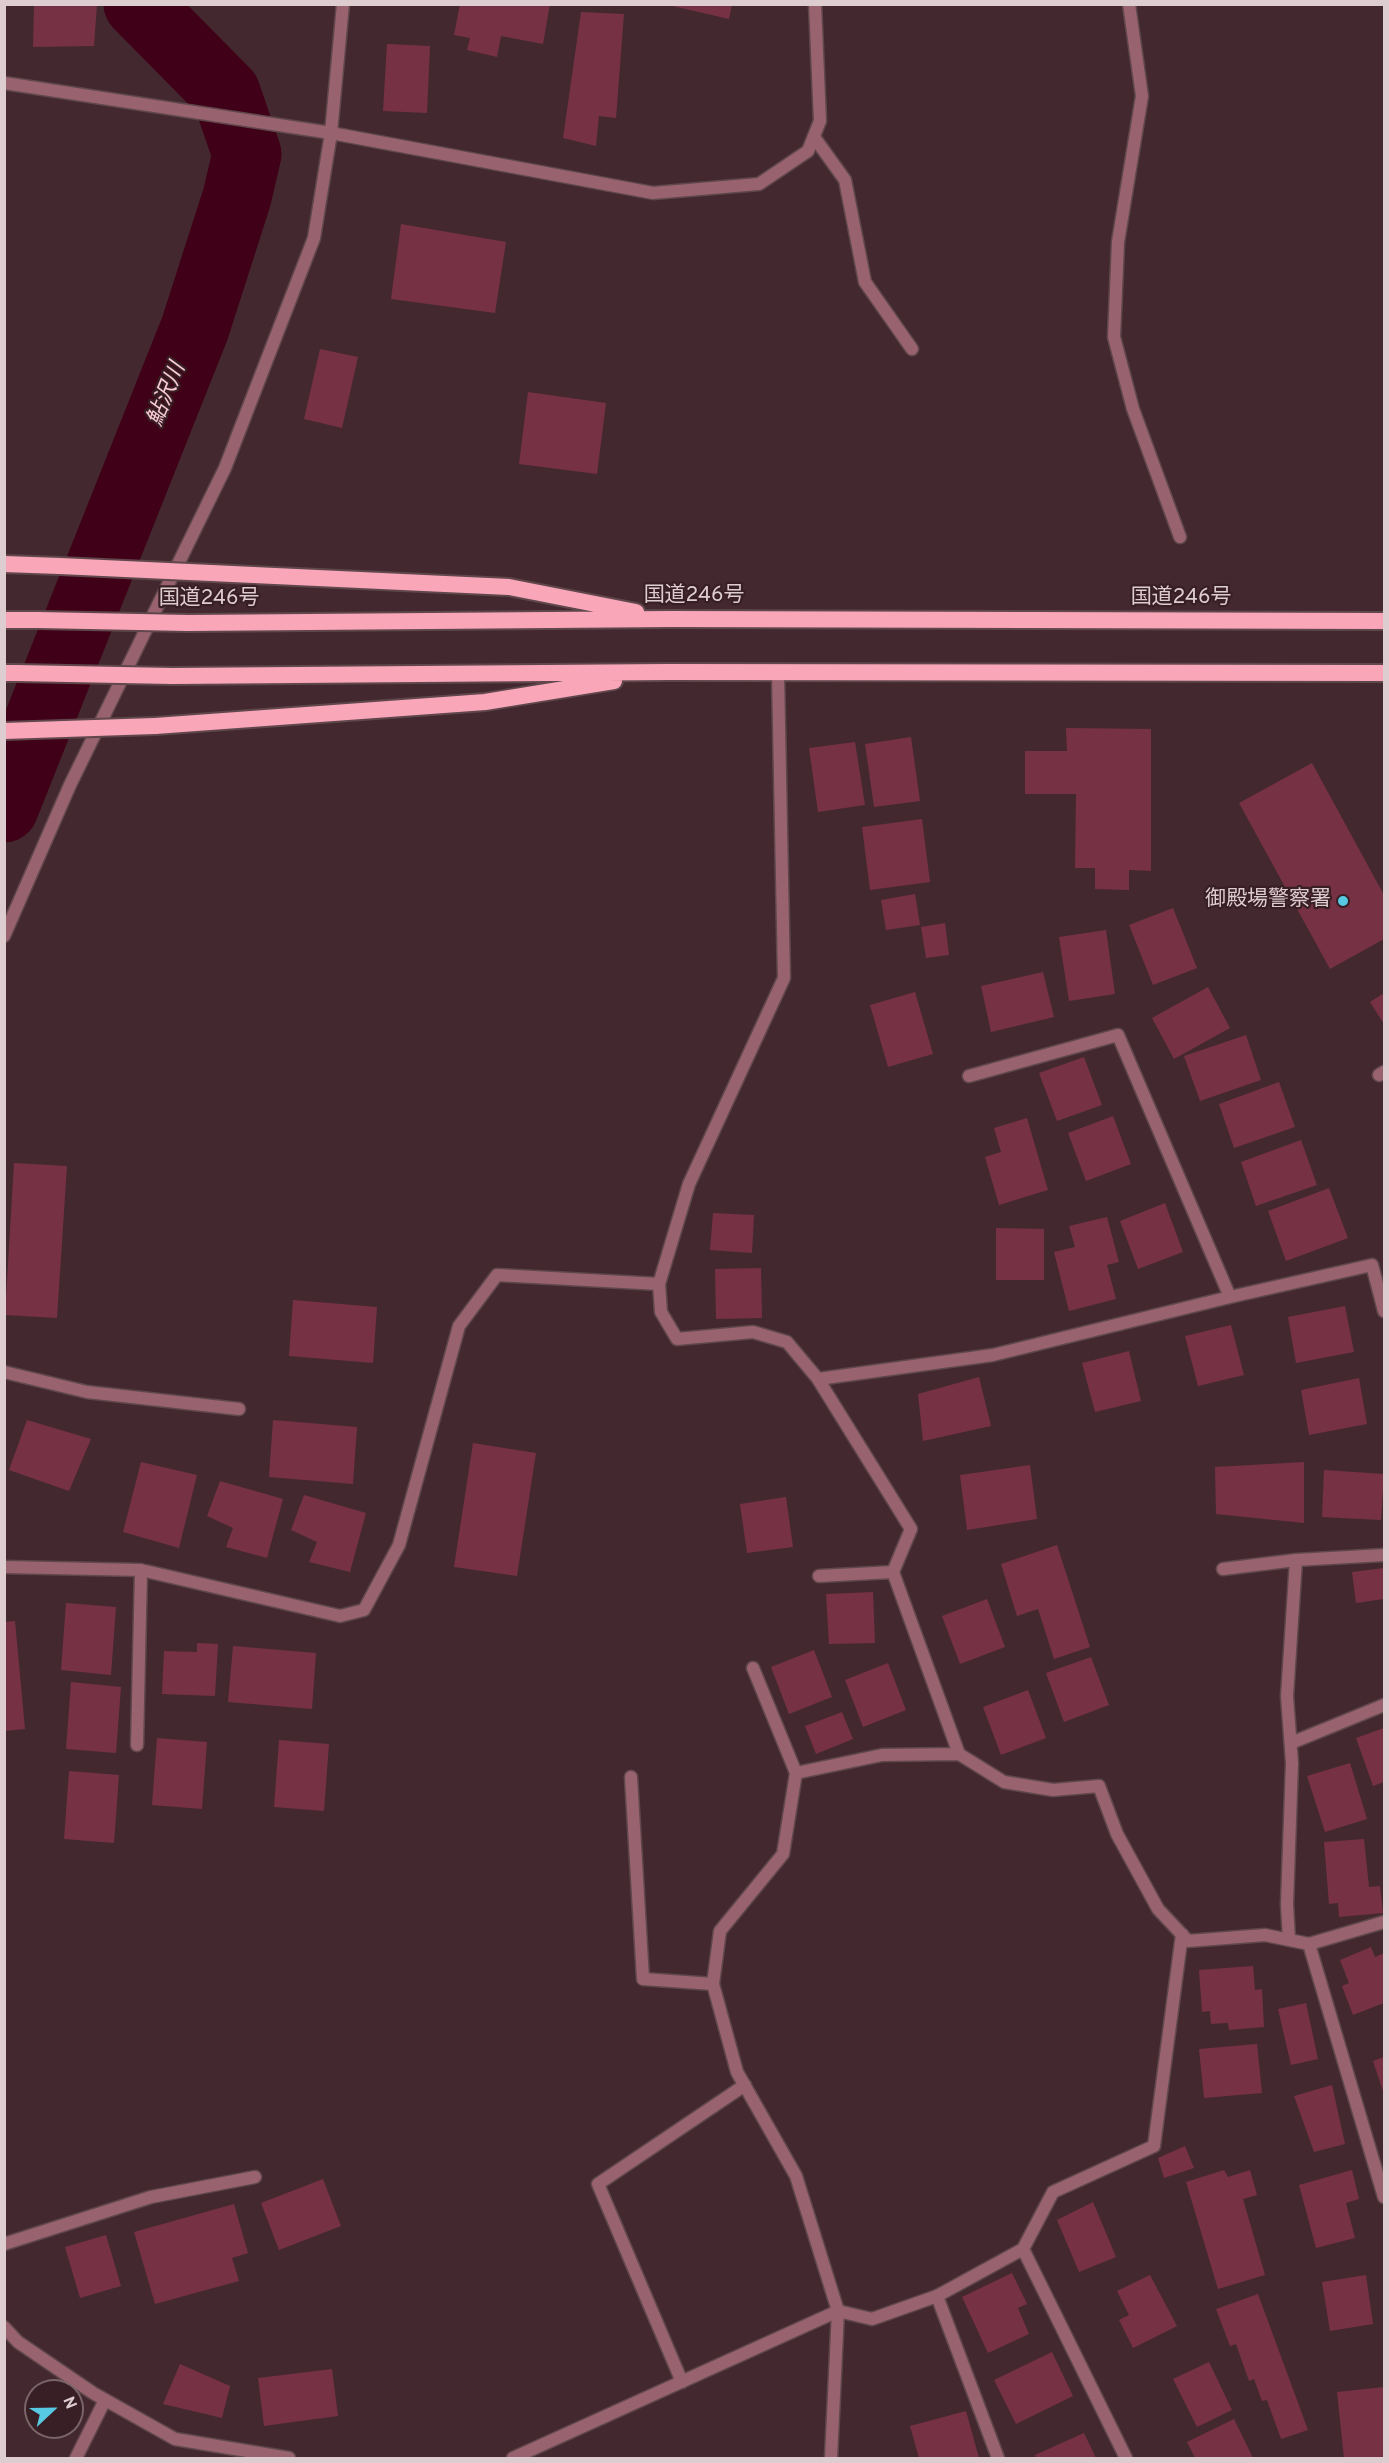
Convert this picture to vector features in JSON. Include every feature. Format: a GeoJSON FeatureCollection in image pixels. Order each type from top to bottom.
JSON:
{"type":"FeatureCollection","features":[{"type":"Feature","properties":{"kind":"highway"},"geometry":{"type":"LineString","coordinates":[[4,564],[509,587],[670,619]]}},
{"type":"Feature","properties":{"kind":"highway","name":"国道246号"},"geometry":{"type":"LineString","coordinates":[[4,620],[188,623],[670,619],[1384,621]]}},
{"type":"Feature","properties":{"kind":"highway"},"geometry":{"type":"LineString","coordinates":[[4,731],[155,726],[485,702],[668,672]]}},
{"type":"Feature","properties":{"kind":"highway"},"geometry":{"type":"LineString","coordinates":[[11,673],[172,676],[668,672],[1384,674]]}},
{"type":"Feature","properties":{"kind":"street"},"geometry":{"type":"LineString","coordinates":[[4,936],[70,784],[225,468],[314,238],[331,133],[343,4]]}},
{"type":"Feature","properties":{"kind":"street"},"geometry":{"type":"LineString","coordinates":[[4,83],[331,133],[653,193],[759,184],[808,151],[820,121],[815,4]]}},
{"type":"Feature","properties":{"kind":"street"},"geometry":{"type":"LineString","coordinates":[[1129,4],[1142,96],[1118,242],[1113,338],[1133,409],[1180,537]]}},
{"type":"Feature","properties":{"kind":"street"},"geometry":{"type":"LineString","coordinates":[[814,137],[845,180],[865,282],[912,349]]}},
{"type":"Feature","properties":{"kind":"street"},"geometry":{"type":"LineString","coordinates":[[778,674],[784,978],[688,1184],[659,1284],[661,1312],[677,1340],[753,1332],[787,1342],[818,1379],[910,1529],[893,1572],[959,1754]]}},
{"type":"Feature","properties":{"kind":"street"},"geometry":{"type":"LineString","coordinates":[[969,1076],[1118,1035],[1230,1297]]}},
{"type":"Feature","properties":{"kind":"street"},"geometry":{"type":"LineString","coordinates":[[818,1379],[993,1355],[1372,1265],[1384,1311]]}},
{"type":"Feature","properties":{"kind":"street"},"geometry":{"type":"LineString","coordinates":[[4,1567],[141,1570],[340,1616],[364,1610],[399,1545],[459,1326],[497,1275],[659,1284]]}},
{"type":"Feature","properties":{"kind":"street"},"geometry":{"type":"LineString","coordinates":[[4,1372],[87,1392],[239,1409]]}},
{"type":"Feature","properties":{"kind":"street"},"geometry":{"type":"LineString","coordinates":[[1223,1569],[1296,1560],[1384,1555]]}},
{"type":"Feature","properties":{"kind":"street"},"geometry":{"type":"LineString","coordinates":[[1289,1940],[1291,1743],[1287,1696],[1296,1560]]}},
{"type":"Feature","properties":{"kind":"street"},"geometry":{"type":"LineString","coordinates":[[137,1745],[141,1570]]}},
{"type":"Feature","properties":{"kind":"street"},"geometry":{"type":"LineString","coordinates":[[819,1576],[893,1572]]}},
{"type":"Feature","properties":{"kind":"street"},"geometry":{"type":"LineString","coordinates":[[753,1668],[796,1773],[783,1854],[720,1931],[713,1984],[737,2072],[796,2176],[838,2312],[831,2458]]}},
{"type":"Feature","properties":{"kind":"street"},"geometry":{"type":"LineString","coordinates":[[1291,1743],[1384,1705]]}},
{"type":"Feature","properties":{"kind":"street"},"geometry":{"type":"LineString","coordinates":[[796,1773],[882,1755],[959,1754],[1004,1782],[1053,1790],[1099,1786],[1117,1834],[1158,1909],[1188,1941],[1265,1935],[1309,1944],[1384,1922]]}},
{"type":"Feature","properties":{"kind":"street"},"geometry":{"type":"LineString","coordinates":[[631,1778],[644,1978],[713,1984]]}},
{"type":"Feature","properties":{"kind":"street"},"geometry":{"type":"LineString","coordinates":[[513,2458],[838,2312],[872,2319],[937,2296],[1023,2249],[1053,2192],[1154,2146],[1182,1934]]}},
{"type":"Feature","properties":{"kind":"street"},"geometry":{"type":"LineString","coordinates":[[1309,1944],[1384,2197]]}},
{"type":"Feature","properties":{"kind":"street"},"geometry":{"type":"LineString","coordinates":[[682,2382],[598,2184],[745,2085]]}},
{"type":"Feature","properties":{"kind":"street"},"geometry":{"type":"LineString","coordinates":[[4,2244],[151,2197],[255,2177]]}},
{"type":"Feature","properties":{"kind":"street"},"geometry":{"type":"LineString","coordinates":[[1023,2249],[1126,2458]]}},
{"type":"Feature","properties":{"kind":"street"},"geometry":{"type":"LineString","coordinates":[[937,2296],[998,2458]]}},
{"type":"Feature","properties":{"kind":"street"},"geometry":{"type":"LineString","coordinates":[[4,2327],[18,2342],[105,2400],[175,2439],[289,2458]]}},
{"type":"Feature","properties":{"kind":"street"},"geometry":{"type":"LineString","coordinates":[[76,2458],[105,2400]]}},
{"type":"Feature","properties":{"kind":"building"},"geometry":{"type":"Polygon","coordinates":[[[34,4],[97,4],[94,46],[33,47],[34,4]]]}},
{"type":"Feature","properties":{"kind":"building"},"geometry":{"type":"Polygon","coordinates":[[[460,4],[550,4],[543,44],[501,36],[497,57],[467,50],[470,38],[454,35],[460,4]]]}},
{"type":"Feature","properties":{"kind":"building"},"geometry":{"type":"Polygon","coordinates":[[[664,4],[732,4],[729,19],[664,4]]]}},
{"type":"Feature","properties":{"kind":"building"},"geometry":{"type":"Polygon","coordinates":[[[581,12],[624,14],[616,118],[599,116],[596,146],[563,138],[581,12]]]}},
{"type":"Feature","properties":{"kind":"building"},"geometry":{"type":"Polygon","coordinates":[[[387,44],[430,46],[427,113],[383,111],[387,44]]]}},
{"type":"Feature","properties":{"kind":"building"},"geometry":{"type":"Polygon","coordinates":[[[401,224],[506,242],[495,313],[391,299],[401,224]]]}},
{"type":"Feature","properties":{"kind":"building"},"geometry":{"type":"Polygon","coordinates":[[[320,349],[358,357],[342,428],[304,419],[320,349]]]}},
{"type":"Feature","properties":{"kind":"building"},"geometry":{"type":"Polygon","coordinates":[[[528,392],[606,403],[597,474],[519,464],[528,392]]]}},
{"type":"Feature","properties":{"kind":"building"},"geometry":{"type":"Polygon","coordinates":[[[1066,728],[1151,729],[1151,871],[1129,870],[1129,890],[1095,889],[1095,868],[1075,868],[1076,794],[1025,794],[1025,751],[1067,751],[1066,728]]]}},
{"type":"Feature","properties":{"kind":"building"},"geometry":{"type":"Polygon","coordinates":[[[911,737],[920,801],[874,807],[865,744],[911,737]]]}},
{"type":"Feature","properties":{"kind":"building"},"geometry":{"type":"Polygon","coordinates":[[[855,742],[865,805],[818,812],[809,748],[855,742]]]}},
{"type":"Feature","properties":{"kind":"building"},"geometry":{"type":"Polygon","coordinates":[[[1312,763],[1384,895],[1384,939],[1330,969],[1239,803],[1312,763]]]}},
{"type":"Feature","properties":{"kind":"building"},"geometry":{"type":"Polygon","coordinates":[[[922,819],[930,882],[870,890],[862,827],[922,819]]]}},
{"type":"Feature","properties":{"kind":"building"},"geometry":{"type":"Polygon","coordinates":[[[915,894],[920,925],[886,930],[881,900],[915,894]]]}},
{"type":"Feature","properties":{"kind":"building"},"geometry":{"type":"Polygon","coordinates":[[[1173,908],[1197,968],[1153,985],[1129,925],[1173,908]]]}},
{"type":"Feature","properties":{"kind":"building"},"geometry":{"type":"Polygon","coordinates":[[[945,923],[949,955],[926,958],[921,927],[945,923]]]}},
{"type":"Feature","properties":{"kind":"building"},"geometry":{"type":"Polygon","coordinates":[[[1106,930],[1115,994],[1069,1001],[1059,937],[1106,930]]]}},
{"type":"Feature","properties":{"kind":"building"},"geometry":{"type":"Polygon","coordinates":[[[1043,972],[1054,1017],[991,1032],[981,986],[1043,972]]]}},
{"type":"Feature","properties":{"kind":"building"},"geometry":{"type":"Polygon","coordinates":[[[1208,987],[1230,1028],[1174,1059],[1152,1018],[1208,987]]]}},
{"type":"Feature","properties":{"kind":"building"},"geometry":{"type":"Polygon","coordinates":[[[915,992],[933,1054],[888,1067],[870,1005],[915,992]]]}},
{"type":"Feature","properties":{"kind":"building"},"geometry":{"type":"Polygon","coordinates":[[[1384,993],[1384,1024],[1370,1002],[1384,993]]]}},
{"type":"Feature","properties":{"kind":"building"},"geometry":{"type":"Polygon","coordinates":[[[1246,1035],[1261,1080],[1200,1101],[1184,1056],[1246,1035]]]}},
{"type":"Feature","properties":{"kind":"building"},"geometry":{"type":"Polygon","coordinates":[[[1084,1057],[1102,1105],[1057,1121],[1039,1073],[1084,1057]]]}},
{"type":"Feature","properties":{"kind":"building"},"geometry":{"type":"Polygon","coordinates":[[[1279,1082],[1295,1127],[1234,1148],[1219,1104],[1279,1082]]]}},
{"type":"Feature","properties":{"kind":"building"},"geometry":{"type":"Polygon","coordinates":[[[1113,1116],[1131,1164],[1086,1181],[1068,1133],[1113,1116]]]}},
{"type":"Feature","properties":{"kind":"building"},"geometry":{"type":"Polygon","coordinates":[[[1027,1118],[1048,1190],[999,1205],[985,1157],[1001,1152],[994,1128],[1027,1118]]]}},
{"type":"Feature","properties":{"kind":"building"},"geometry":{"type":"Polygon","coordinates":[[[1301,1140],[1317,1185],[1256,1206],[1241,1162],[1301,1140]]]}},
{"type":"Feature","properties":{"kind":"building"},"geometry":{"type":"Polygon","coordinates":[[[14,1163],[67,1166],[57,1318],[5,1315],[14,1163]]]}},
{"type":"Feature","properties":{"kind":"building"},"geometry":{"type":"Polygon","coordinates":[[[1329,1188],[1348,1238],[1286,1261],[1268,1211],[1329,1188]]]}},
{"type":"Feature","properties":{"kind":"building"},"geometry":{"type":"Polygon","coordinates":[[[1165,1203],[1183,1252],[1138,1269],[1120,1221],[1165,1203]]]}},
{"type":"Feature","properties":{"kind":"building"},"geometry":{"type":"Polygon","coordinates":[[[713,1213],[754,1215],[752,1253],[710,1250],[713,1213]]]}},
{"type":"Feature","properties":{"kind":"building"},"geometry":{"type":"Polygon","coordinates":[[[1107,1217],[1119,1262],[1107,1265],[1116,1299],[1069,1311],[1054,1252],[1075,1247],[1069,1226],[1107,1217]]]}},
{"type":"Feature","properties":{"kind":"building"},"geometry":{"type":"Polygon","coordinates":[[[996,1228],[1044,1229],[1044,1280],[996,1280],[996,1228]]]}},
{"type":"Feature","properties":{"kind":"building"},"geometry":{"type":"Polygon","coordinates":[[[761,1268],[762,1318],[716,1319],[715,1269],[761,1268]]]}},
{"type":"Feature","properties":{"kind":"building"},"geometry":{"type":"Polygon","coordinates":[[[293,1300],[377,1307],[373,1363],[289,1356],[293,1300]]]}},
{"type":"Feature","properties":{"kind":"building"},"geometry":{"type":"Polygon","coordinates":[[[1345,1306],[1354,1352],[1296,1363],[1288,1317],[1345,1306]]]}},
{"type":"Feature","properties":{"kind":"building"},"geometry":{"type":"Polygon","coordinates":[[[1231,1325],[1244,1375],[1198,1386],[1185,1336],[1231,1325]]]}},
{"type":"Feature","properties":{"kind":"building"},"geometry":{"type":"Polygon","coordinates":[[[1129,1351],[1141,1401],[1095,1412],[1082,1363],[1129,1351]]]}},
{"type":"Feature","properties":{"kind":"building"},"geometry":{"type":"Polygon","coordinates":[[[979,1377],[991,1426],[923,1441],[918,1394],[979,1377]]]}},
{"type":"Feature","properties":{"kind":"building"},"geometry":{"type":"Polygon","coordinates":[[[1359,1378],[1367,1424],[1309,1435],[1301,1390],[1359,1378]]]}},
{"type":"Feature","properties":{"kind":"building"},"geometry":{"type":"Polygon","coordinates":[[[27,1420],[91,1439],[69,1491],[9,1470],[27,1420]]]}},
{"type":"Feature","properties":{"kind":"building"},"geometry":{"type":"Polygon","coordinates":[[[273,1420],[357,1427],[353,1484],[269,1477],[273,1420]]]}},
{"type":"Feature","properties":{"kind":"building"},"geometry":{"type":"Polygon","coordinates":[[[473,1443],[536,1453],[517,1576],[454,1567],[473,1443]]]}},
{"type":"Feature","properties":{"kind":"building"},"geometry":{"type":"Polygon","coordinates":[[[141,1462],[197,1475],[179,1548],[123,1532],[141,1462]]]}},
{"type":"Feature","properties":{"kind":"building"},"geometry":{"type":"Polygon","coordinates":[[[1304,1462],[1304,1523],[1216,1514],[1215,1467],[1304,1462]]]}},
{"type":"Feature","properties":{"kind":"building"},"geometry":{"type":"Polygon","coordinates":[[[1030,1465],[1037,1519],[967,1530],[960,1475],[1030,1465]]]}},
{"type":"Feature","properties":{"kind":"building"},"geometry":{"type":"Polygon","coordinates":[[[1324,1470],[1384,1474],[1381,1520],[1322,1517],[1324,1470]]]}},
{"type":"Feature","properties":{"kind":"building"},"geometry":{"type":"Polygon","coordinates":[[[220,1481],[283,1499],[267,1558],[226,1547],[233,1528],[207,1516],[220,1481]]]}},
{"type":"Feature","properties":{"kind":"building"},"geometry":{"type":"Polygon","coordinates":[[[304,1495],[366,1513],[350,1572],[309,1562],[317,1542],[291,1530],[304,1495]]]}},
{"type":"Feature","properties":{"kind":"building"},"geometry":{"type":"Polygon","coordinates":[[[786,1497],[793,1547],[747,1553],[740,1504],[786,1497]]]}},
{"type":"Feature","properties":{"kind":"building"},"geometry":{"type":"Polygon","coordinates":[[[1057,1545],[1090,1647],[1054,1659],[1038,1609],[1017,1616],[1001,1564],[1057,1545]]]}},
{"type":"Feature","properties":{"kind":"building"},"geometry":{"type":"Polygon","coordinates":[[[1384,1568],[1384,1599],[1356,1603],[1352,1572],[1384,1568]]]}},
{"type":"Feature","properties":{"kind":"building"},"geometry":{"type":"Polygon","coordinates":[[[873,1592],[875,1643],[829,1644],[826,1594],[873,1592]]]}},
{"type":"Feature","properties":{"kind":"building"},"geometry":{"type":"Polygon","coordinates":[[[987,1599],[1005,1647],[960,1664],[942,1616],[987,1599]]]}},
{"type":"Feature","properties":{"kind":"building"},"geometry":{"type":"Polygon","coordinates":[[[66,1603],[116,1607],[111,1675],[61,1670],[66,1603]]]}},
{"type":"Feature","properties":{"kind":"building"},"geometry":{"type":"Polygon","coordinates":[[[15,1621],[25,1729],[4,1731],[4,1622],[15,1621]]]}},
{"type":"Feature","properties":{"kind":"building"},"geometry":{"type":"Polygon","coordinates":[[[197,1643],[218,1644],[215,1696],[162,1694],[164,1651],[197,1652],[197,1643]]]}},
{"type":"Feature","properties":{"kind":"building"},"geometry":{"type":"Polygon","coordinates":[[[233,1646],[316,1653],[312,1709],[228,1702],[233,1646]]]}},
{"type":"Feature","properties":{"kind":"building"},"geometry":{"type":"Polygon","coordinates":[[[814,1650],[832,1697],[789,1714],[771,1667],[814,1650]]]}},
{"type":"Feature","properties":{"kind":"building"},"geometry":{"type":"Polygon","coordinates":[[[1091,1657],[1109,1705],[1064,1722],[1046,1673],[1091,1657]]]}},
{"type":"Feature","properties":{"kind":"building"},"geometry":{"type":"Polygon","coordinates":[[[888,1663],[906,1710],[863,1727],[845,1680],[888,1663]]]}},
{"type":"Feature","properties":{"kind":"building"},"geometry":{"type":"Polygon","coordinates":[[[71,1682],[121,1687],[116,1753],[66,1749],[71,1682]]]}},
{"type":"Feature","properties":{"kind":"building"},"geometry":{"type":"Polygon","coordinates":[[[1028,1690],[1046,1738],[1001,1755],[983,1707],[1028,1690]]]}},
{"type":"Feature","properties":{"kind":"building"},"geometry":{"type":"Polygon","coordinates":[[[842,1712],[853,1739],[816,1754],[805,1726],[842,1712]]]}},
{"type":"Feature","properties":{"kind":"building"},"geometry":{"type":"Polygon","coordinates":[[[1384,1728],[1384,1782],[1373,1786],[1356,1738],[1384,1728]]]}},
{"type":"Feature","properties":{"kind":"building"},"geometry":{"type":"Polygon","coordinates":[[[157,1738],[207,1742],[202,1809],[152,1805],[157,1738]]]}},
{"type":"Feature","properties":{"kind":"building"},"geometry":{"type":"Polygon","coordinates":[[[279,1740],[329,1744],[324,1811],[274,1807],[279,1740]]]}},
{"type":"Feature","properties":{"kind":"building"},"geometry":{"type":"Polygon","coordinates":[[[1350,1763],[1367,1819],[1325,1832],[1307,1776],[1350,1763]]]}},
{"type":"Feature","properties":{"kind":"building"},"geometry":{"type":"Polygon","coordinates":[[[69,1771],[119,1775],[114,1843],[64,1839],[69,1771]]]}},
{"type":"Feature","properties":{"kind":"building"},"geometry":{"type":"Polygon","coordinates":[[[1364,1839],[1369,1887],[1380,1886],[1383,1913],[1339,1917],[1338,1903],[1329,1904],[1324,1842],[1364,1839]]]}},
{"type":"Feature","properties":{"kind":"building"},"geometry":{"type":"Polygon","coordinates":[[[1371,1947],[1375,1957],[1384,1953],[1384,2003],[1353,2015],[1342,1986],[1349,1983],[1340,1960],[1371,1947]]]}},
{"type":"Feature","properties":{"kind":"building"},"geometry":{"type":"Polygon","coordinates":[[[1253,1966],[1255,1990],[1262,1989],[1264,2027],[1229,2030],[1228,2023],[1211,2024],[1210,2011],[1202,2012],[1199,1970],[1253,1966]]]}},
{"type":"Feature","properties":{"kind":"building"},"geometry":{"type":"Polygon","coordinates":[[[1306,2003],[1318,2059],[1291,2065],[1278,2009],[1306,2003]]]}},
{"type":"Feature","properties":{"kind":"building"},"geometry":{"type":"Polygon","coordinates":[[[1257,2044],[1262,2093],[1204,2098],[1199,2049],[1257,2044]]]}},
{"type":"Feature","properties":{"kind":"building"},"geometry":{"type":"Polygon","coordinates":[[[1384,2057],[1384,2094],[1373,2061],[1384,2057]]]}},
{"type":"Feature","properties":{"kind":"building"},"geometry":{"type":"Polygon","coordinates":[[[1332,2085],[1345,2144],[1314,2152],[1294,2096],[1332,2085]]]}},
{"type":"Feature","properties":{"kind":"building"},"geometry":{"type":"Polygon","coordinates":[[[1185,2146],[1194,2168],[1164,2178],[1158,2158],[1185,2146]]]}},
{"type":"Feature","properties":{"kind":"building"},"geometry":{"type":"Polygon","coordinates":[[[1224,2170],[1228,2177],[1250,2170],[1257,2195],[1243,2199],[1265,2275],[1218,2289],[1186,2182],[1224,2170]]]}},
{"type":"Feature","properties":{"kind":"building"},"geometry":{"type":"Polygon","coordinates":[[[1352,2170],[1359,2199],[1346,2203],[1355,2238],[1316,2248],[1299,2185],[1352,2170]]]}},
{"type":"Feature","properties":{"kind":"building"},"geometry":{"type":"Polygon","coordinates":[[[323,2179],[341,2226],[279,2250],[261,2203],[323,2179]]]}},
{"type":"Feature","properties":{"kind":"building"},"geometry":{"type":"Polygon","coordinates":[[[1093,2202],[1116,2257],[1079,2272],[1057,2220],[1093,2202]]]}},
{"type":"Feature","properties":{"kind":"building"},"geometry":{"type":"Polygon","coordinates":[[[234,2204],[248,2253],[232,2258],[239,2281],[155,2304],[134,2232],[234,2204]]]}},
{"type":"Feature","properties":{"kind":"building"},"geometry":{"type":"Polygon","coordinates":[[[106,2235],[121,2286],[80,2298],[65,2247],[106,2235]]]}},
{"type":"Feature","properties":{"kind":"building"},"geometry":{"type":"Polygon","coordinates":[[[1012,2273],[1027,2304],[1018,2308],[1029,2334],[988,2353],[962,2297],[1012,2273]]]}},
{"type":"Feature","properties":{"kind":"building"},"geometry":{"type":"Polygon","coordinates":[[[1150,2275],[1177,2326],[1133,2348],[1119,2320],[1129,2315],[1117,2291],[1150,2275]]]}},
{"type":"Feature","properties":{"kind":"building"},"geometry":{"type":"Polygon","coordinates":[[[1366,2275],[1373,2324],[1330,2331],[1322,2282],[1366,2275]]]}},
{"type":"Feature","properties":{"kind":"building"},"geometry":{"type":"Polygon","coordinates":[[[1258,2294],[1308,2430],[1281,2439],[1267,2400],[1262,2401],[1254,2379],[1249,2381],[1236,2344],[1230,2346],[1216,2309],[1258,2294]]]}},
{"type":"Feature","properties":{"kind":"building"},"geometry":{"type":"Polygon","coordinates":[[[1052,2352],[1073,2396],[1016,2424],[994,2380],[1052,2352]]]}},
{"type":"Feature","properties":{"kind":"building"},"geometry":{"type":"Polygon","coordinates":[[[1209,2362],[1232,2410],[1197,2427],[1173,2379],[1209,2362]]]}},
{"type":"Feature","properties":{"kind":"building"},"geometry":{"type":"Polygon","coordinates":[[[180,2364],[230,2386],[222,2418],[163,2404],[180,2364]]]}},
{"type":"Feature","properties":{"kind":"building"},"geometry":{"type":"Polygon","coordinates":[[[332,2369],[338,2416],[264,2426],[258,2378],[332,2369]]]}},
{"type":"Feature","properties":{"kind":"building"},"geometry":{"type":"Polygon","coordinates":[[[1384,2387],[1384,2458],[1344,2458],[1337,2392],[1384,2387]]]}},
{"type":"Feature","properties":{"kind":"building"},"geometry":{"type":"Polygon","coordinates":[[[966,2411],[979,2458],[919,2458],[910,2426],[966,2411]]]}},
{"type":"Feature","properties":{"kind":"building"},"geometry":{"type":"Polygon","coordinates":[[[1234,2419],[1253,2458],[1195,2458],[1187,2442],[1234,2419]]]}},
{"type":"Feature","properties":{"kind":"building"},"geometry":{"type":"Polygon","coordinates":[[[1084,2433],[1096,2458],[1036,2458],[1035,2455],[1084,2433]]]}},
{"type":"Feature","properties":{"kind":"waterway","name":"鮎沢川"},"geometry":{"type":"LineString","coordinates":[[4,808],[195,328],[237,197],[247,154],[226,93],[138,4]]}},
{"type":"Feature","properties":{"kind":"place","name":"御殿場警察署"},"geometry":{"type":"Point","coordinates":[1343,901]}}]}
